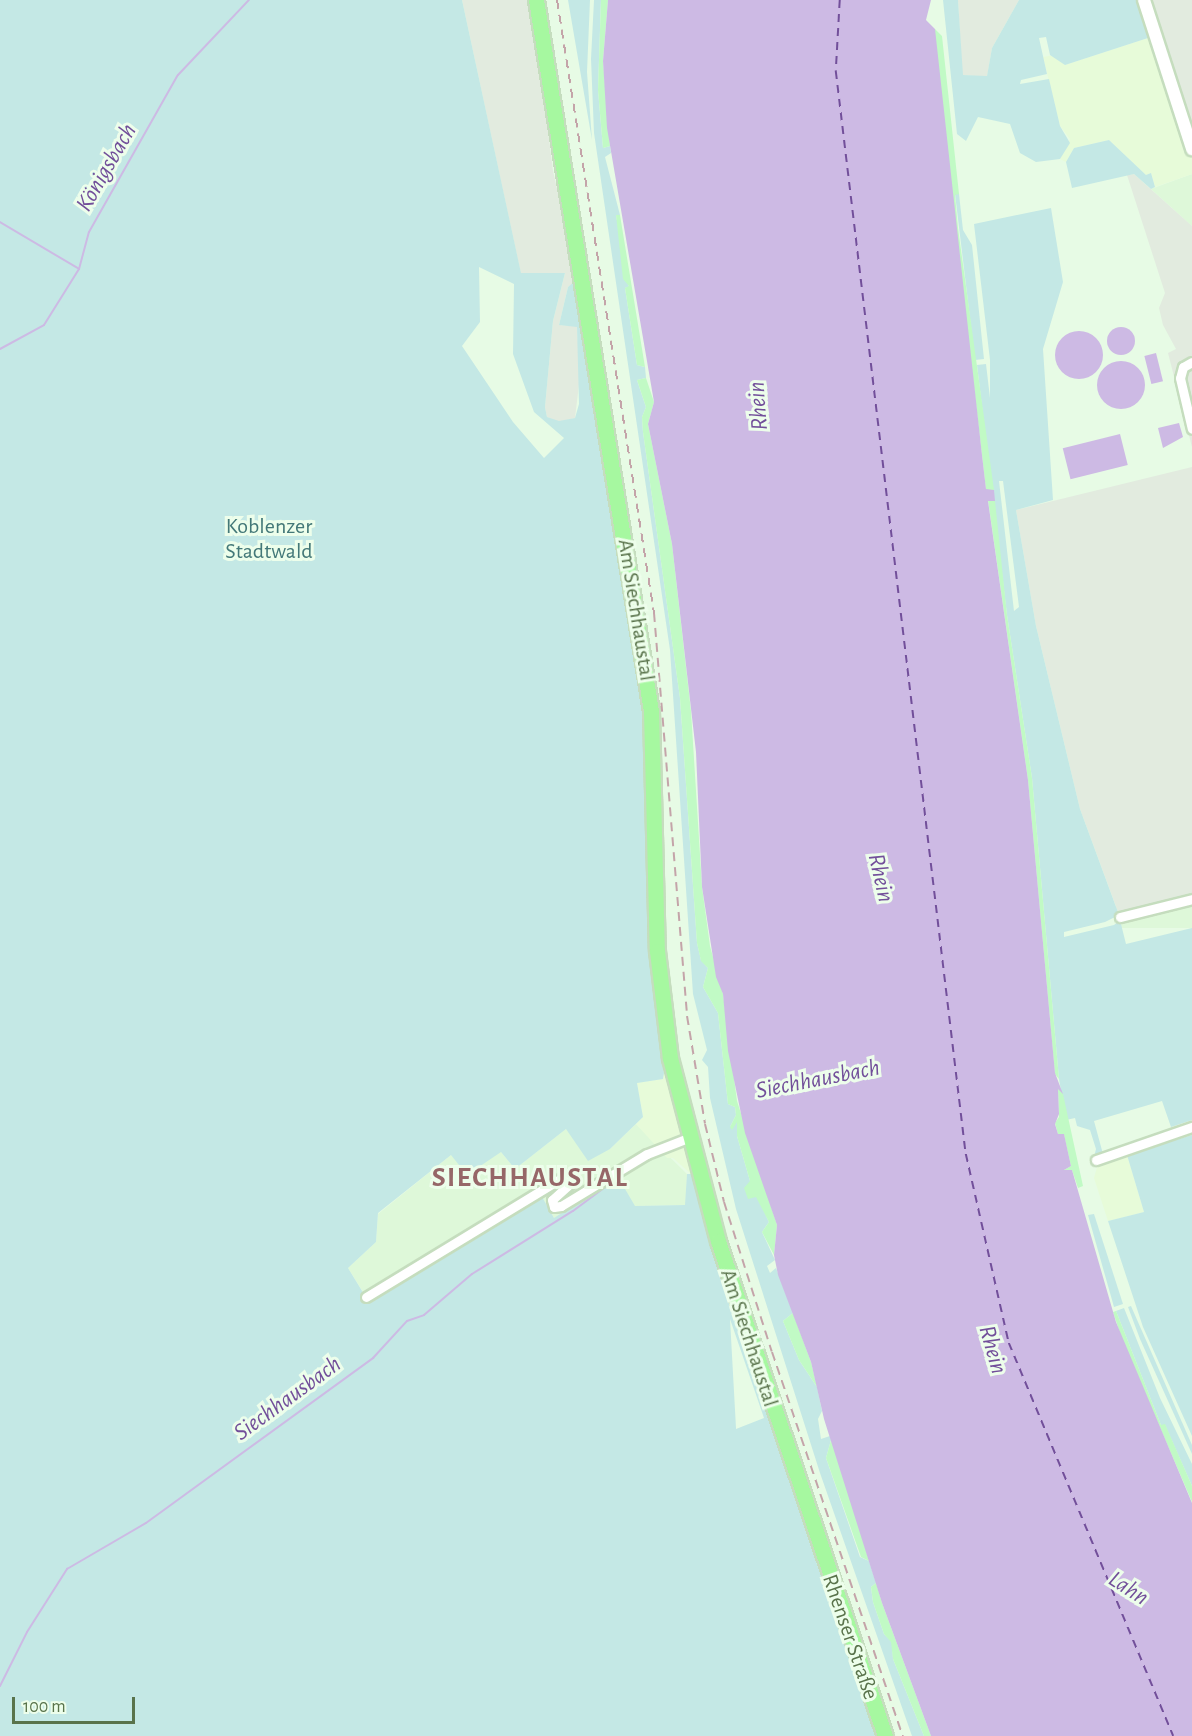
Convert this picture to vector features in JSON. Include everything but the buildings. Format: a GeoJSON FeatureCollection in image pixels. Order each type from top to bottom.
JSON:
{"type":"FeatureCollection","features":[{"type":"Feature","properties":{"kind":"main road","name":"Am Siechhaustal"},"geometry":{"type":"LineString","coordinates":[[536,0],[548,85],[644,656],[654,760],[657,951],[670,1058],[688,1138],[815,1537]]}},
{"type":"Feature","properties":{"kind":"main road","name":"Rhenser Straße"},"geometry":{"type":"LineString","coordinates":[[815,1537],[885,1736]]}},
{"type":"Feature","properties":{"kind":"street"},"geometry":{"type":"LineString","coordinates":[[1144,0],[1187,120],[1192,149]]}},
{"type":"Feature","properties":{"kind":"street"},"geometry":{"type":"LineString","coordinates":[[1192,362],[1183,367],[1180,378],[1192,429]]}},
{"type":"Feature","properties":{"kind":"street"},"geometry":{"type":"LineString","coordinates":[[1120,917],[1192,899]]}},
{"type":"Feature","properties":{"kind":"street"},"geometry":{"type":"LineString","coordinates":[[1096,1160],[1192,1127]]}},
{"type":"Feature","properties":{"kind":"street"},"geometry":{"type":"LineString","coordinates":[[366,1297],[569,1174],[573,1180],[552,1200],[554,1207],[561,1206],[647,1154],[688,1138]]}},
{"type":"Feature","properties":{"kind":"shaded area"},"geometry":{"type":"Polygon","coordinates":[[[462,0],[532,0],[553,171],[578,281],[568,287],[559,325],[577,326],[580,376],[575,418],[559,422],[547,417],[545,407],[553,321],[565,273],[521,274],[462,0]]]}},
{"type":"Feature","properties":{"kind":"shaded area"},"geometry":{"type":"Polygon","coordinates":[[[958,0],[1019,0],[992,48],[987,77],[962,75],[958,0]]]}},
{"type":"Feature","properties":{"kind":"shaded area"},"geometry":{"type":"Polygon","coordinates":[[[1149,0],[1192,0],[1192,133],[1149,0]]]}},
{"type":"Feature","properties":{"kind":"shaded area"},"geometry":{"type":"Polygon","coordinates":[[[1151,37],[1192,158],[1192,174],[1155,187],[1151,173],[1146,175],[1109,140],[1074,148],[1066,162],[1060,159],[1070,139],[1060,126],[1043,57],[1054,55],[1065,65],[1151,37]]]}},
{"type":"Feature","properties":{"kind":"shaded area"},"geometry":{"type":"Polygon","coordinates":[[[1134,174],[1192,226],[1192,447],[1168,353],[1176,349],[1163,325],[1159,308],[1165,293],[1127,175],[1134,174]]]}},
{"type":"Feature","properties":{"kind":"shaded area"},"geometry":{"type":"Polygon","coordinates":[[[1192,174],[1192,226],[1151,189],[1192,174]]]}},
{"type":"Feature","properties":{"kind":"shaded area"},"geometry":{"type":"Polygon","coordinates":[[[1192,467],[1192,893],[1118,912],[1080,809],[1036,626],[1016,510],[1192,467]]]}},
{"type":"Feature","properties":{"kind":"shaded area"},"geometry":{"type":"Polygon","coordinates":[[[1116,893],[1192,893],[1192,928],[1116,928],[1116,893]]]}},
{"type":"Feature","properties":{"kind":"shaded area"},"geometry":{"type":"Polygon","coordinates":[[[664,1073],[691,1174],[673,1158],[667,1158],[636,1124],[643,1117],[637,1083],[662,1079],[664,1073]]]}},
{"type":"Feature","properties":{"kind":"shaded area"},"geometry":{"type":"Polygon","coordinates":[[[636,1124],[687,1174],[686,1205],[635,1206],[554,1218],[541,1195],[368,1300],[348,1268],[376,1242],[378,1214],[451,1155],[501,1152],[515,1169],[566,1129],[610,1149],[636,1124]]]}},
{"type":"Feature","properties":{"kind":"shaded area"},"geometry":{"type":"Polygon","coordinates":[[[1127,1155],[1144,1212],[1108,1221],[1094,1178],[1098,1164],[1127,1155]]]}},
{"type":"Feature","properties":{"kind":"green space","name":"Koblenzer Stadtwald"},"geometry":{"type":"Polygon","coordinates":[[[0,0],[462,0],[521,273],[565,273],[553,321],[545,407],[547,417],[559,421],[575,418],[579,404],[577,327],[559,325],[568,287],[575,281],[640,675],[646,751],[648,918],[664,1073],[663,1079],[637,1083],[643,1117],[610,1149],[588,1161],[566,1129],[515,1169],[501,1152],[467,1175],[451,1155],[378,1213],[376,1242],[348,1268],[367,1299],[541,1195],[554,1218],[618,1177],[635,1206],[685,1205],[687,1174],[691,1174],[811,1547],[878,1736],[0,1736],[0,0]],[[479,267],[480,322],[462,346],[513,422],[544,458],[564,438],[534,412],[513,354],[514,284],[479,267]],[[730,1319],[736,1428],[736,1429],[764,1418],[730,1319]]]}},
{"type":"Feature","properties":{"kind":"green space"},"geometry":{"type":"Polygon","coordinates":[[[543,0],[628,506],[654,702],[543,0]]]}},
{"type":"Feature","properties":{"kind":"green space"},"geometry":{"type":"Polygon","coordinates":[[[568,0],[590,0],[587,72],[592,140],[568,0]]]}},
{"type":"Feature","properties":{"kind":"green space"},"geometry":{"type":"Polygon","coordinates":[[[594,0],[601,0],[598,90],[603,148],[610,146],[611,153],[605,157],[620,215],[616,215],[629,287],[625,288],[637,365],[645,367],[646,378],[637,380],[646,407],[642,417],[643,432],[680,698],[697,943],[701,960],[708,968],[703,987],[718,1013],[728,1104],[735,1107],[736,1115],[730,1127],[737,1121],[737,1136],[750,1181],[769,1222],[762,1232],[775,1260],[767,1266],[770,1273],[776,1268],[793,1313],[783,1321],[799,1360],[817,1387],[822,1411],[818,1419],[821,1439],[830,1436],[831,1440],[826,1458],[860,1557],[869,1561],[876,1583],[871,1587],[873,1602],[884,1634],[892,1642],[893,1659],[924,1736],[912,1736],[820,1473],[736,1209],[710,1098],[708,1067],[702,1060],[707,1050],[693,994],[670,650],[594,133],[591,59],[594,0]]]}},
{"type":"Feature","properties":{"kind":"green space"},"geometry":{"type":"Polygon","coordinates":[[[943,0],[958,0],[963,75],[987,76],[992,48],[1019,0],[1139,0],[1151,37],[1065,65],[1050,55],[1046,37],[1039,38],[1047,74],[1021,80],[1020,84],[1049,79],[1060,126],[1070,143],[1060,159],[1036,162],[1020,153],[1010,124],[978,117],[966,141],[957,134],[943,0]]]}},
{"type":"Feature","properties":{"kind":"green space"},"geometry":{"type":"Polygon","coordinates":[[[1109,140],[1146,175],[1151,173],[1155,187],[1151,189],[1134,174],[1072,188],[1066,162],[1074,148],[1109,140]]]}},
{"type":"Feature","properties":{"kind":"green space"},"geometry":{"type":"Polygon","coordinates":[[[955,194],[959,194],[963,230],[972,245],[984,359],[975,360],[955,194]]]}},
{"type":"Feature","properties":{"kind":"green space"},"geometry":{"type":"Polygon","coordinates":[[[1051,208],[1063,282],[1043,349],[1053,500],[1016,510],[1036,626],[1080,809],[1119,915],[1105,922],[1064,932],[1064,937],[1114,925],[1120,920],[1126,944],[1192,928],[1192,1120],[1171,1127],[1162,1101],[1094,1121],[1103,1154],[1094,1157],[1096,1149],[1090,1130],[1077,1126],[1075,1118],[1066,1120],[1059,1079],[1032,778],[1007,615],[977,365],[986,364],[990,398],[990,360],[974,224],[1051,208]],[[999,481],[1014,611],[1019,607],[1003,481],[999,481]]]}},
{"type":"Feature","properties":{"kind":"green space"},"geometry":{"type":"Polygon","coordinates":[[[1192,1135],[1192,1436],[1143,1327],[1108,1221],[1144,1212],[1127,1155],[1192,1135]]]}},
{"type":"Feature","properties":{"kind":"green space"},"geometry":{"type":"Polygon","coordinates":[[[1094,1214],[1123,1304],[1114,1307],[1088,1215],[1094,1214]]]}},
{"type":"Feature","properties":{"kind":"green space"},"geometry":{"type":"Polygon","coordinates":[[[1131,1306],[1192,1445],[1192,1454],[1140,1339],[1128,1307],[1131,1306]]]}},
{"type":"Feature","properties":{"kind":"green space"},"geometry":{"type":"Polygon","coordinates":[[[1124,1308],[1160,1398],[1192,1464],[1192,1486],[1165,1425],[1161,1425],[1116,1311],[1124,1308]]]}},
{"type":"Feature","properties":{"kind":"sand"},"geometry":{"type":"Polygon","coordinates":[[[601,0],[608,0],[603,61],[610,146],[603,148],[598,90],[601,0]]]}},
{"type":"Feature","properties":{"kind":"sand"},"geometry":{"type":"Polygon","coordinates":[[[935,29],[942,36],[959,194],[955,195],[958,228],[994,490],[986,490],[932,32],[935,29]]]}},
{"type":"Feature","properties":{"kind":"sand"},"geometry":{"type":"Polygon","coordinates":[[[616,215],[620,215],[645,367],[637,365],[625,288],[629,286],[623,279],[616,215]]]}},
{"type":"Feature","properties":{"kind":"sand"},"geometry":{"type":"Polygon","coordinates":[[[646,378],[654,402],[648,424],[672,544],[691,711],[702,887],[710,946],[723,994],[737,1101],[777,1225],[774,1255],[762,1232],[769,1222],[756,1197],[748,1199],[744,1188],[750,1181],[737,1136],[737,1122],[732,1130],[730,1127],[736,1115],[735,1107],[728,1104],[718,1013],[703,987],[708,968],[701,961],[697,943],[680,698],[643,432],[642,417],[646,407],[637,380],[646,378]]]}},
{"type":"Feature","properties":{"kind":"sand"},"geometry":{"type":"Polygon","coordinates":[[[988,500],[995,501],[1007,615],[1032,778],[1059,1079],[1055,1074],[1028,780],[988,500]]]}},
{"type":"Feature","properties":{"kind":"sand"},"geometry":{"type":"Polygon","coordinates":[[[1058,1088],[1063,1094],[1083,1186],[1078,1188],[1072,1170],[1064,1170],[1071,1166],[1064,1135],[1058,1134],[1055,1123],[1059,1117],[1058,1088]]]}},
{"type":"Feature","properties":{"kind":"sand"},"geometry":{"type":"Polygon","coordinates":[[[1116,1311],[1161,1425],[1165,1424],[1192,1486],[1192,1502],[1122,1339],[1113,1312],[1116,1311]]]}},
{"type":"Feature","properties":{"kind":"sand"},"geometry":{"type":"Polygon","coordinates":[[[793,1313],[811,1362],[817,1387],[799,1360],[783,1321],[793,1313]]]}},
{"type":"Feature","properties":{"kind":"sand"},"geometry":{"type":"Polygon","coordinates":[[[831,1440],[845,1477],[869,1561],[861,1557],[826,1458],[831,1440]]]}},
{"type":"Feature","properties":{"kind":"sand"},"geometry":{"type":"Polygon","coordinates":[[[876,1583],[931,1736],[924,1736],[893,1659],[891,1642],[884,1634],[873,1602],[871,1587],[876,1583]]]}},
{"type":"Feature","properties":{"kind":"water"},"geometry":{"type":"Polygon","coordinates":[[[608,0],[931,0],[926,20],[935,29],[986,489],[994,490],[995,501],[988,501],[1028,780],[1055,1073],[1063,1094],[1058,1089],[1059,1114],[1055,1124],[1058,1134],[1064,1134],[1071,1166],[1064,1170],[1072,1170],[1116,1322],[1192,1503],[1192,1736],[931,1736],[882,1603],[824,1419],[811,1362],[778,1275],[774,1255],[777,1225],[745,1133],[728,1051],[723,994],[716,977],[702,887],[696,752],[672,544],[648,424],[654,402],[607,128],[603,61],[608,0]]]}},
{"type":"Feature","properties":{"kind":"water"},"geometry":{"type":"Polygon","coordinates":[[[1121,327],[1131,331],[1135,341],[1131,351],[1121,355],[1111,351],[1107,341],[1111,331],[1121,327]]]}},
{"type":"Feature","properties":{"kind":"water"},"geometry":{"type":"Polygon","coordinates":[[[1079,331],[1096,338],[1103,355],[1096,372],[1079,379],[1062,372],[1055,355],[1062,338],[1079,331]]]}},
{"type":"Feature","properties":{"kind":"water"},"geometry":{"type":"Polygon","coordinates":[[[1156,353],[1163,381],[1151,384],[1144,356],[1156,353]]]}},
{"type":"Feature","properties":{"kind":"water"},"geometry":{"type":"Polygon","coordinates":[[[1116,361],[1126,361],[1141,371],[1145,385],[1144,394],[1135,405],[1126,409],[1116,409],[1101,399],[1097,390],[1097,380],[1107,365],[1116,361]]]}},
{"type":"Feature","properties":{"kind":"water"},"geometry":{"type":"Polygon","coordinates":[[[1179,423],[1183,437],[1163,448],[1158,428],[1179,423]]]}},
{"type":"Feature","properties":{"kind":"water"},"geometry":{"type":"Polygon","coordinates":[[[1120,434],[1128,465],[1070,479],[1063,448],[1120,434]]]}},
{"type":"Feature","properties":{"kind":"waterway","name":"Königsbach"},"geometry":{"type":"LineString","coordinates":[[0,349],[44,325],[79,269],[89,232],[178,75],[249,0]]}},
{"type":"Feature","properties":{"kind":"waterway"},"geometry":{"type":"LineString","coordinates":[[0,222],[79,269]]}},
{"type":"Feature","properties":{"kind":"waterway","name":"Siechhausbach"},"geometry":{"type":"LineString","coordinates":[[0,1686],[27,1632],[67,1569],[146,1523],[373,1358],[407,1321],[424,1315],[472,1274],[573,1211],[624,1173]]}},
{"type":"Feature","properties":{"kind":"ferry route"},"geometry":{"type":"LineString","coordinates":[[840,0],[836,71],[966,1154],[1009,1343],[1173,1736]]}},
{"type":"Feature","properties":{"kind":"railway"},"geometry":{"type":"LineString","coordinates":[[557,0],[654,613],[687,1016],[705,1124],[724,1202],[772,1352],[903,1736]]}},
{"type":"Feature","properties":{"kind":"district","name":"SIECHHAUSTAL"},"geometry":{"type":"Point","coordinates":[530,1178]}},
{"type":"Feature","properties":{"kind":"water label","name":"Rhein"},"geometry":{"type":"Point","coordinates":[759,406]}},
{"type":"Feature","properties":{"kind":"water label","name":"Rhein"},"geometry":{"type":"Point","coordinates":[880,878]}},
{"type":"Feature","properties":{"kind":"water label","name":"Rhein"},"geometry":{"type":"Point","coordinates":[992,1350]}},
{"type":"Feature","properties":{"kind":"water label","name":"Lahn"},"geometry":{"type":"Point","coordinates":[1128,1589]}}]}
